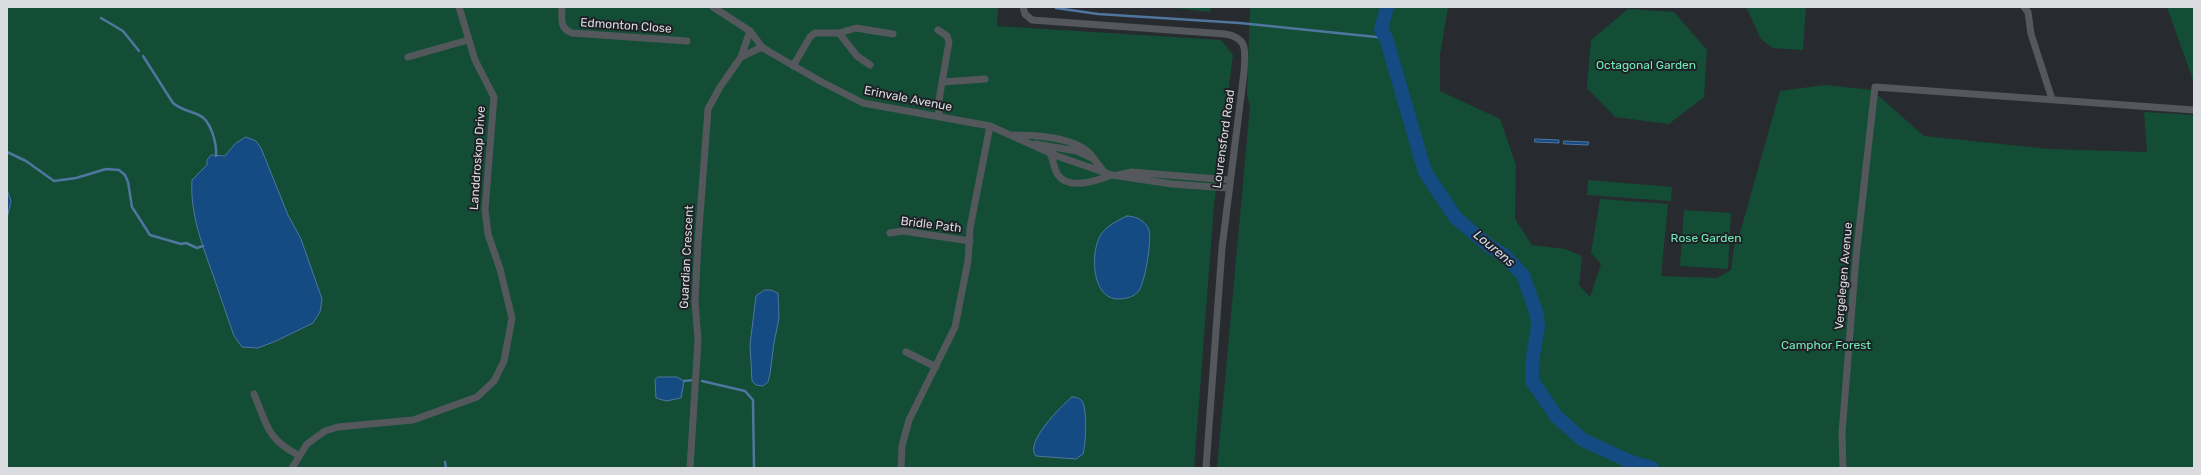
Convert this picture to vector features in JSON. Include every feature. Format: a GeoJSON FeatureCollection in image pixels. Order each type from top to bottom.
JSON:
{"type":"FeatureCollection","features":[{"type":"Feature","properties":{"kind":"street","name":"Landdroskop Drive"},"geometry":{"type":"LineString","coordinates":[[292,468],[298,455],[314,437],[325,431],[338,427],[413,420],[462,404],[483,392],[502,368],[512,318],[486,222],[487,170],[494,97],[475,60],[459,7]]}},
{"type":"Feature","properties":{"kind":"street","name":"Edmonton Close"},"geometry":{"type":"LineString","coordinates":[[562,7],[562,25],[572,33],[687,41]]}},
{"type":"Feature","properties":{"kind":"street","name":"Erinvale Avenue"},"geometry":{"type":"LineString","coordinates":[[714,7],[750,31],[762,47],[793,66],[863,103],[990,126],[1049,152],[1115,175],[1172,184],[1228,188]]}},
{"type":"Feature","properties":{"kind":"street","name":"Lourensford Road"},"geometry":{"type":"LineString","coordinates":[[1023,7],[1029,19],[1039,22],[1225,34],[1239,38],[1244,47],[1244,72],[1228,188],[1206,468]]}},
{"type":"Feature","properties":{"kind":"street"},"geometry":{"type":"LineString","coordinates":[[2024,7],[2028,12],[2031,34],[2052,99],[2194,110]]}},
{"type":"Feature","properties":{"kind":"street"},"geometry":{"type":"LineString","coordinates":[[793,66],[813,34],[838,33],[856,28],[893,34]]}},
{"type":"Feature","properties":{"kind":"street"},"geometry":{"type":"LineString","coordinates":[[938,30],[947,36],[949,42],[942,82],[939,116]]}},
{"type":"Feature","properties":{"kind":"street","name":"Guardian Crescent"},"geometry":{"type":"LineString","coordinates":[[690,468],[698,340],[695,301],[698,242],[705,175],[708,116],[712,101],[741,57],[750,31]]}},
{"type":"Feature","properties":{"kind":"street"},"geometry":{"type":"LineString","coordinates":[[838,33],[857,56],[870,65]]}},
{"type":"Feature","properties":{"kind":"street"},"geometry":{"type":"LineString","coordinates":[[408,56],[468,40]]}},
{"type":"Feature","properties":{"kind":"street"},"geometry":{"type":"LineString","coordinates":[[741,57],[762,47]]}},
{"type":"Feature","properties":{"kind":"street"},"geometry":{"type":"LineString","coordinates":[[942,82],[985,79]]}},
{"type":"Feature","properties":{"kind":"street","name":"Vergelegen Avenue"},"geometry":{"type":"LineString","coordinates":[[1843,468],[1842,433],[1856,257],[1875,87],[2052,99]]}},
{"type":"Feature","properties":{"kind":"street"},"geometry":{"type":"LineString","coordinates":[[901,468],[902,446],[909,420],[955,327],[968,261],[976,196],[990,126]]}},
{"type":"Feature","properties":{"kind":"street"},"geometry":{"type":"LineString","coordinates":[[1008,134],[1059,139],[1086,149],[1104,172]]}},
{"type":"Feature","properties":{"kind":"street"},"geometry":{"type":"LineString","coordinates":[[1029,143],[1072,149],[1094,159]]}},
{"type":"Feature","properties":{"kind":"street"},"geometry":{"type":"LineString","coordinates":[[1049,152],[1058,175],[1064,179],[1086,184],[1115,175]]}},
{"type":"Feature","properties":{"kind":"street","name":"Erinvale Avenue"},"geometry":{"type":"LineString","coordinates":[[1115,175],[1132,172],[1229,180]]}},
{"type":"Feature","properties":{"kind":"street","name":"Bridle Path"},"geometry":{"type":"LineString","coordinates":[[890,233],[903,231],[970,241]]}},
{"type":"Feature","properties":{"kind":"street"},"geometry":{"type":"LineString","coordinates":[[906,352],[936,366]]}},
{"type":"Feature","properties":{"kind":"street"},"geometry":{"type":"LineString","coordinates":[[254,394],[270,434],[278,443],[298,455]]}},
{"type":"Feature","properties":{"kind":"green space"},"geometry":{"type":"Polygon","coordinates":[[[7,7],[980,7],[998,8],[997,26],[1221,40],[1233,55],[1214,205],[1194,468],[7,468],[7,7]]]}},
{"type":"Feature","properties":{"kind":"green space"},"geometry":{"type":"Polygon","coordinates":[[[1166,7],[1211,7],[1210,12],[1166,7]]]}},
{"type":"Feature","properties":{"kind":"green space","name":"Camphor Forest"},"geometry":{"type":"Polygon","coordinates":[[[1250,7],[1448,7],[1440,55],[1440,91],[1500,119],[1516,165],[1515,219],[1532,245],[1565,249],[1582,256],[1579,285],[1590,297],[1601,264],[1591,253],[1600,199],[1668,204],[1661,276],[1717,278],[1731,270],[1735,238],[1740,233],[1780,91],[1825,85],[1872,90],[1924,136],[2050,149],[2147,152],[2144,112],[2194,115],[2194,468],[1217,468],[1250,107],[1247,94],[1250,7]]]}},
{"type":"Feature","properties":{"kind":"green space"},"geometry":{"type":"Polygon","coordinates":[[[1746,7],[1806,7],[1803,50],[1773,48],[1761,39],[1746,7]]]}},
{"type":"Feature","properties":{"kind":"green space"},"geometry":{"type":"Polygon","coordinates":[[[2167,7],[2194,7],[2194,83],[2167,7]]]}},
{"type":"Feature","properties":{"kind":"green space","name":"Octagonal Garden"},"geometry":{"type":"Polygon","coordinates":[[[1628,9],[1674,12],[1707,50],[1704,97],[1669,124],[1615,117],[1587,88],[1591,40],[1628,9]]]}},
{"type":"Feature","properties":{"kind":"green space"},"geometry":{"type":"Polygon","coordinates":[[[1588,180],[1672,187],[1671,201],[1587,195],[1588,180]]]}},
{"type":"Feature","properties":{"kind":"green space","name":"Rose Garden"},"geometry":{"type":"Polygon","coordinates":[[[1684,210],[1731,213],[1728,269],[1680,266],[1684,210]]]}},
{"type":"Feature","properties":{"kind":"water"},"geometry":{"type":"Polygon","coordinates":[[[246,137],[256,141],[261,148],[288,215],[301,239],[322,299],[320,312],[313,323],[258,348],[242,347],[234,336],[201,240],[195,217],[192,193],[192,180],[207,165],[207,160],[211,155],[225,156],[235,144],[246,137]]]}},
{"type":"Feature","properties":{"kind":"water"},"geometry":{"type":"Polygon","coordinates":[[[1535,139],[1559,140],[1559,143],[1535,142],[1535,139]]]}},
{"type":"Feature","properties":{"kind":"water"},"geometry":{"type":"Polygon","coordinates":[[[1564,141],[1589,142],[1588,145],[1564,144],[1564,141]]]}},
{"type":"Feature","properties":{"kind":"water"},"geometry":{"type":"Polygon","coordinates":[[[7,190],[11,201],[7,219],[7,190]]]}},
{"type":"Feature","properties":{"kind":"water"},"geometry":{"type":"Polygon","coordinates":[[[1127,216],[1140,220],[1148,227],[1150,235],[1149,252],[1143,280],[1138,292],[1128,298],[1116,299],[1108,296],[1102,290],[1098,282],[1095,272],[1095,252],[1097,243],[1102,233],[1112,224],[1127,216]]]}},
{"type":"Feature","properties":{"kind":"water"},"geometry":{"type":"Polygon","coordinates":[[[765,290],[771,290],[778,293],[779,318],[770,374],[768,382],[763,386],[756,385],[752,381],[750,345],[756,296],[765,290]]]}},
{"type":"Feature","properties":{"kind":"water"},"geometry":{"type":"Polygon","coordinates":[[[658,377],[677,377],[684,381],[681,398],[666,401],[656,398],[655,380],[658,377]]]}},
{"type":"Feature","properties":{"kind":"water"},"geometry":{"type":"Polygon","coordinates":[[[1072,397],[1081,400],[1084,407],[1086,428],[1083,454],[1076,459],[1036,456],[1034,450],[1039,434],[1060,408],[1072,397]]]}},
{"type":"Feature","properties":{"kind":"waterway","name":"Lourens"},"geometry":{"type":"LineString","coordinates":[[1387,7],[1381,30],[1386,38],[1425,172],[1456,218],[1489,246],[1505,256],[1523,275],[1537,315],[1538,327],[1532,362],[1532,381],[1557,417],[1583,440],[1631,462],[1652,468]]}},
{"type":"Feature","properties":{"kind":"waterway"},"geometry":{"type":"LineString","coordinates":[[1056,8],[1098,14],[1240,23],[1386,38]]}},
{"type":"Feature","properties":{"kind":"waterway"},"geometry":{"type":"LineString","coordinates":[[101,18],[123,31],[139,51]]}},
{"type":"Feature","properties":{"kind":"waterway"},"geometry":{"type":"LineString","coordinates":[[143,56],[173,103],[182,109],[199,115],[207,122],[214,139],[216,156]]}},
{"type":"Feature","properties":{"kind":"waterway"},"geometry":{"type":"LineString","coordinates":[[7,152],[26,161],[54,181],[76,178],[106,169],[119,170],[125,175],[128,182],[132,207],[150,235],[181,244],[186,243],[197,248],[203,246]]}},
{"type":"Feature","properties":{"kind":"waterway"},"geometry":{"type":"LineString","coordinates":[[684,381],[694,380]]}},
{"type":"Feature","properties":{"kind":"waterway"},"geometry":{"type":"LineString","coordinates":[[702,381],[745,391],[753,400],[754,468]]}},
{"type":"Feature","properties":{"kind":"waterway"},"geometry":{"type":"LineString","coordinates":[[445,462],[446,468]]}}]}
